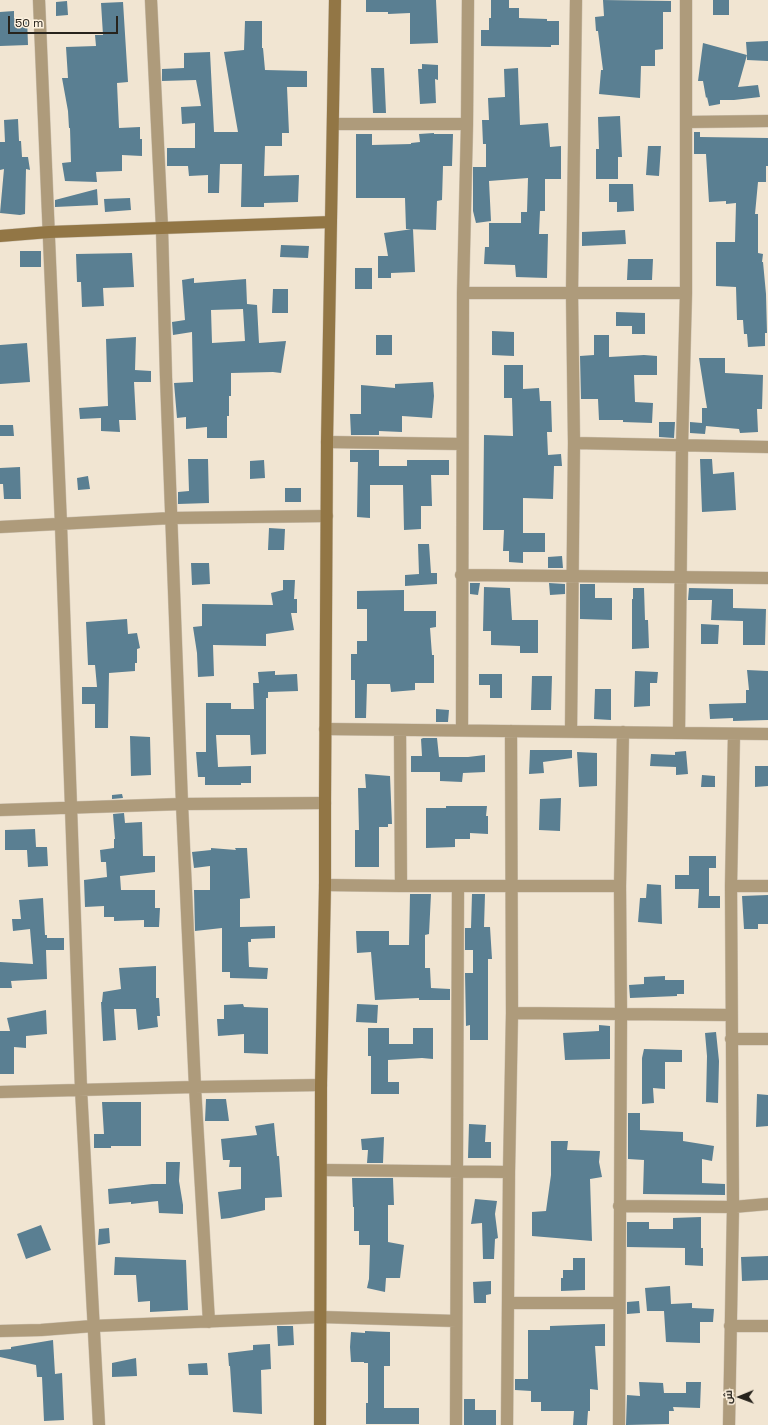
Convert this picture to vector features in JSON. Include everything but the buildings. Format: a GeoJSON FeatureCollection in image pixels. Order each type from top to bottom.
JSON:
{"type":"FeatureCollection","features":[{"type":"Feature","properties":{"kind":"street"},"geometry":{"type":"LineString","coordinates":[[39,0],[61,525],[81,1089],[99,1425]]}},
{"type":"Feature","properties":{"kind":"street"},"geometry":{"type":"LineString","coordinates":[[150,0],[162,228],[182,804],[195,1087],[209,1322]]}},
{"type":"Feature","properties":{"kind":"street"},"geometry":{"type":"LineString","coordinates":[[320,1425],[322,1170],[321,1085],[325,885],[327,442],[334,124],[335,0]]}},
{"type":"Feature","properties":{"kind":"street"},"geometry":{"type":"LineString","coordinates":[[462,730],[462,444],[468,0]]}},
{"type":"Feature","properties":{"kind":"street"},"geometry":{"type":"LineString","coordinates":[[571,731],[574,443],[572,293],[576,0]]}},
{"type":"Feature","properties":{"kind":"street"},"geometry":{"type":"LineString","coordinates":[[679,733],[682,446],[686,293],[686,0]]}},
{"type":"Feature","properties":{"kind":"street"},"geometry":{"type":"LineString","coordinates":[[687,122],[768,121]]}},
{"type":"Feature","properties":{"kind":"street"},"geometry":{"type":"LineString","coordinates":[[334,124],[467,124]]}},
{"type":"Feature","properties":{"kind":"street"},"geometry":{"type":"LineString","coordinates":[[0,236],[49,232],[331,222]]}},
{"type":"Feature","properties":{"kind":"street"},"geometry":{"type":"LineString","coordinates":[[464,293],[686,293]]}},
{"type":"Feature","properties":{"kind":"street"},"geometry":{"type":"LineString","coordinates":[[327,442],[462,444]]}},
{"type":"Feature","properties":{"kind":"street"},"geometry":{"type":"LineString","coordinates":[[574,443],[768,447]]}},
{"type":"Feature","properties":{"kind":"street"},"geometry":{"type":"LineString","coordinates":[[0,527],[172,518],[327,516]]}},
{"type":"Feature","properties":{"kind":"street"},"geometry":{"type":"LineString","coordinates":[[461,575],[768,578]]}},
{"type":"Feature","properties":{"kind":"street"},"geometry":{"type":"LineString","coordinates":[[325,729],[768,734]]}},
{"type":"Feature","properties":{"kind":"street"},"geometry":{"type":"LineString","coordinates":[[400,730],[401,886]]}},
{"type":"Feature","properties":{"kind":"street"},"geometry":{"type":"LineString","coordinates":[[507,1425],[512,1013],[511,731]]}},
{"type":"Feature","properties":{"kind":"street"},"geometry":{"type":"LineString","coordinates":[[618,1425],[621,1014],[620,886],[623,732]]}},
{"type":"Feature","properties":{"kind":"street"},"geometry":{"type":"LineString","coordinates":[[729,1425],[733,1207],[731,1015],[734,734]]}},
{"type":"Feature","properties":{"kind":"street"},"geometry":{"type":"LineString","coordinates":[[0,810],[182,804],[325,803]]}},
{"type":"Feature","properties":{"kind":"street"},"geometry":{"type":"LineString","coordinates":[[325,885],[620,886]]}},
{"type":"Feature","properties":{"kind":"street"},"geometry":{"type":"LineString","coordinates":[[456,1425],[458,886]]}},
{"type":"Feature","properties":{"kind":"street"},"geometry":{"type":"LineString","coordinates":[[732,886],[768,886]]}},
{"type":"Feature","properties":{"kind":"street"},"geometry":{"type":"LineString","coordinates":[[512,1013],[731,1015]]}},
{"type":"Feature","properties":{"kind":"street"},"geometry":{"type":"LineString","coordinates":[[731,1039],[768,1039]]}},
{"type":"Feature","properties":{"kind":"street"},"geometry":{"type":"LineString","coordinates":[[0,1092],[81,1089],[321,1085]]}},
{"type":"Feature","properties":{"kind":"street"},"geometry":{"type":"LineString","coordinates":[[322,1170],[509,1172]]}},
{"type":"Feature","properties":{"kind":"street"},"geometry":{"type":"LineString","coordinates":[[619,1206],[733,1207],[768,1204]]}},
{"type":"Feature","properties":{"kind":"street"},"geometry":{"type":"LineString","coordinates":[[508,1303],[618,1303]]}},
{"type":"Feature","properties":{"kind":"street"},"geometry":{"type":"LineString","coordinates":[[0,1332],[93,1326],[321,1317],[456,1321]]}},
{"type":"Feature","properties":{"kind":"street"},"geometry":{"type":"LineString","coordinates":[[730,1326],[768,1326]]}}]}
